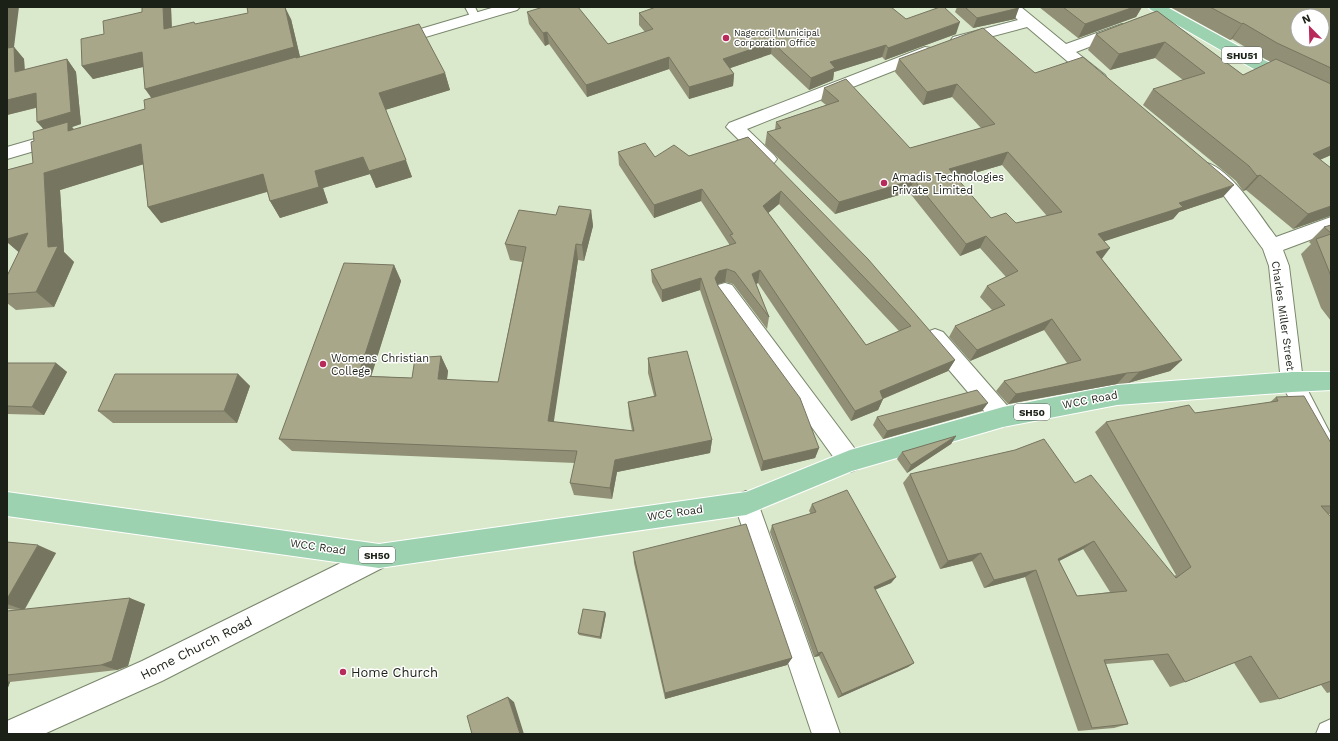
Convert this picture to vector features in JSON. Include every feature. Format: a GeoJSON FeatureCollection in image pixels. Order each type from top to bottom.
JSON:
{"type":"FeatureCollection","features":[{"type":"Feature","properties":{"kind":"main road","name":"SHU51"},"geometry":{"type":"LineString","coordinates":[[1153,15],[1331,99]]}},
{"type":"Feature","properties":{"kind":"main road","name":"WCC Road"},"geometry":{"type":"LineString","coordinates":[[7,504],[379,556],[746,503],[850,461],[1003,418],[1117,394],[1292,382],[1331,381]]}},
{"type":"Feature","properties":{"kind":"street"},"geometry":{"type":"LineString","coordinates":[[383,44],[473,12],[512,7]]}},
{"type":"Feature","properties":{"kind":"street"},"geometry":{"type":"LineString","coordinates":[[1012,7],[1113,91]]}},
{"type":"Feature","properties":{"kind":"street"},"geometry":{"type":"LineString","coordinates":[[1065,50],[1153,15]]}},
{"type":"Feature","properties":{"kind":"street"},"geometry":{"type":"LineString","coordinates":[[779,171],[736,126],[878,70],[964,31],[1029,22]]}},
{"type":"Feature","properties":{"kind":"street"},"geometry":{"type":"LineString","coordinates":[[7,153],[76,133]]}},
{"type":"Feature","properties":{"kind":"street","name":"Charles Miller Street"},"geometry":{"type":"LineString","coordinates":[[1192,157],[1228,187],[1272,246],[1278,266],[1292,382],[1331,459]]}},
{"type":"Feature","properties":{"kind":"street"},"geometry":{"type":"LineString","coordinates":[[1272,246],[1331,224]]}},
{"type":"Feature","properties":{"kind":"street"},"geometry":{"type":"LineString","coordinates":[[725,291],[850,461]]}},
{"type":"Feature","properties":{"kind":"street"},"geometry":{"type":"LineString","coordinates":[[922,323],[1003,418]]}},
{"type":"Feature","properties":{"kind":"street"},"geometry":{"type":"LineString","coordinates":[[746,503],[826,734]]}},
{"type":"Feature","properties":{"kind":"street","name":"Home Church Road"},"geometry":{"type":"LineString","coordinates":[[11,734],[152,671],[379,556]]}},
{"type":"Feature","properties":{"kind":"building"},"geometry":{"type":"Polygon","coordinates":[[[142,7],[163,7],[164,29],[194,22],[195,24],[248,13],[247,7],[285,7],[294,47],[145,89],[142,52],[82,66],[81,39],[104,34],[103,21],[142,12],[142,7]]]}},
{"type":"Feature","properties":{"kind":"building"},"geometry":{"type":"Polygon","coordinates":[[[543,7],[578,7],[608,44],[653,29],[639,13],[656,7],[891,7],[906,19],[940,7],[944,7],[960,22],[888,48],[886,45],[830,62],[835,68],[811,78],[772,42],[723,59],[734,74],[689,87],[669,57],[586,85],[547,32],[543,33],[527,12],[543,7]]]}},
{"type":"Feature","properties":{"kind":"building"},"geometry":{"type":"Polygon","coordinates":[[[965,7],[1018,7],[1019,8],[977,18],[965,7]]]}},
{"type":"Feature","properties":{"kind":"building"},"geometry":{"type":"Polygon","coordinates":[[[1063,7],[1134,7],[1085,24],[1063,7]]]}},
{"type":"Feature","properties":{"kind":"building"},"geometry":{"type":"Polygon","coordinates":[[[1210,7],[1331,7],[1331,68],[1277,43],[1243,23],[1242,24],[1210,7]]]}},
{"type":"Feature","properties":{"kind":"building"},"geometry":{"type":"Polygon","coordinates":[[[1157,11],[1243,75],[1276,59],[1331,84],[1331,146],[1313,154],[1331,168],[1331,206],[1308,214],[1260,175],[1257,176],[1249,166],[1153,89],[1205,73],[1165,42],[1119,54],[1096,34],[1157,11]]]}},
{"type":"Feature","properties":{"kind":"building"},"geometry":{"type":"Polygon","coordinates":[[[419,24],[445,73],[379,93],[406,160],[369,171],[363,157],[315,171],[319,187],[270,201],[263,174],[148,207],[141,144],[44,173],[48,247],[58,246],[36,292],[7,294],[7,276],[28,233],[7,239],[7,170],[33,163],[31,142],[34,141],[33,132],[68,122],[68,131],[145,109],[144,100],[419,24]]]}},
{"type":"Feature","properties":{"kind":"building"},"geometry":{"type":"Polygon","coordinates":[[[983,28],[1035,73],[1083,57],[1234,185],[1179,203],[1183,207],[1098,234],[1110,248],[1096,252],[1182,360],[1139,372],[1016,394],[1004,381],[1081,360],[1052,319],[977,350],[955,326],[1005,305],[987,286],[1018,271],[986,236],[966,244],[914,180],[839,202],[767,132],[781,128],[776,122],[839,101],[824,88],[846,79],[910,148],[995,124],[957,84],[927,92],[899,59],[983,28]],[[1008,152],[949,169],[991,218],[1006,213],[1016,223],[1062,212],[1008,152]]]}},
{"type":"Feature","properties":{"kind":"building"},"geometry":{"type":"Polygon","coordinates":[[[14,47],[15,72],[67,59],[71,112],[37,122],[36,93],[7,100],[7,48],[14,47]]]}},
{"type":"Feature","properties":{"kind":"building"},"geometry":{"type":"Polygon","coordinates":[[[748,137],[868,259],[955,360],[880,391],[883,399],[855,411],[760,270],[752,274],[769,317],[735,272],[727,269],[719,271],[715,278],[718,286],[800,398],[819,448],[763,461],[701,278],[662,290],[651,270],[736,243],[730,235],[733,234],[702,189],[654,205],[618,152],[645,143],[655,157],[674,145],[689,156],[748,137]],[[781,191],[763,206],[866,345],[911,326],[781,191]]]}},
{"type":"Feature","properties":{"kind":"building"},"geometry":{"type":"Polygon","coordinates":[[[559,206],[591,210],[582,245],[576,244],[548,421],[634,431],[628,402],[656,396],[648,358],[687,351],[712,440],[615,460],[610,488],[570,483],[577,451],[279,439],[344,263],[394,265],[358,376],[412,378],[415,358],[441,356],[438,379],[498,382],[526,247],[505,244],[519,210],[556,215],[559,206]]]}},
{"type":"Feature","properties":{"kind":"building"},"geometry":{"type":"Polygon","coordinates":[[[1331,225],[1331,233],[1324,227],[1331,225]]]}},
{"type":"Feature","properties":{"kind":"building"},"geometry":{"type":"Polygon","coordinates":[[[1331,234],[1331,276],[1316,239],[1331,234]]]}},
{"type":"Feature","properties":{"kind":"building"},"geometry":{"type":"Polygon","coordinates":[[[7,363],[56,363],[32,407],[7,406],[7,363]]]}},
{"type":"Feature","properties":{"kind":"building"},"geometry":{"type":"Polygon","coordinates":[[[115,374],[238,374],[224,411],[98,411],[115,374]]]}},
{"type":"Feature","properties":{"kind":"building"},"geometry":{"type":"Polygon","coordinates":[[[977,390],[988,403],[887,431],[877,417],[977,390]]]}},
{"type":"Feature","properties":{"kind":"building"},"geometry":{"type":"Polygon","coordinates":[[[1304,396],[1331,443],[1331,506],[1321,506],[1331,517],[1331,681],[1279,699],[1251,656],[1185,682],[1168,654],[1104,660],[1128,724],[1092,728],[1036,570],[994,580],[981,553],[948,561],[910,474],[1015,450],[1044,439],[1075,483],[1091,475],[1176,578],[1191,567],[1106,422],[1189,405],[1195,413],[1278,401],[1276,397],[1304,396]],[[1094,541],[1058,559],[1077,596],[1127,591],[1094,541]]]}},
{"type":"Feature","properties":{"kind":"building"},"geometry":{"type":"Polygon","coordinates":[[[956,436],[911,465],[902,452],[956,436]]]}},
{"type":"Feature","properties":{"kind":"building"},"geometry":{"type":"Polygon","coordinates":[[[847,490],[896,577],[874,587],[914,663],[842,694],[822,652],[818,653],[772,525],[816,512],[812,504],[847,490]]]}},
{"type":"Feature","properties":{"kind":"building"},"geometry":{"type":"Polygon","coordinates":[[[746,524],[792,658],[665,693],[633,552],[746,524]]]}},
{"type":"Feature","properties":{"kind":"building"},"geometry":{"type":"Polygon","coordinates":[[[7,542],[38,545],[7,599],[7,542]]]}},
{"type":"Feature","properties":{"kind":"building"},"geometry":{"type":"Polygon","coordinates":[[[130,598],[112,661],[101,665],[7,675],[7,611],[130,598]]]}},
{"type":"Feature","properties":{"kind":"building"},"geometry":{"type":"Polygon","coordinates":[[[583,609],[605,612],[600,637],[578,633],[583,609]]]}},
{"type":"Feature","properties":{"kind":"building"},"geometry":{"type":"Polygon","coordinates":[[[508,697],[520,734],[472,734],[467,716],[508,697]]]}},
{"type":"Feature","properties":{"kind":"place","name":"Nagercoil Municipal Corporation Office"},"geometry":{"type":"Point","coordinates":[726,38]}},
{"type":"Feature","properties":{"kind":"place","name":"Amadis Technologies Private Limited"},"geometry":{"type":"Point","coordinates":[884,183]}},
{"type":"Feature","properties":{"kind":"place","name":"Womens Christian College"},"geometry":{"type":"Point","coordinates":[323,364]}},
{"type":"Feature","properties":{"kind":"place","name":"Home Church"},"geometry":{"type":"Point","coordinates":[343,672]}}]}
